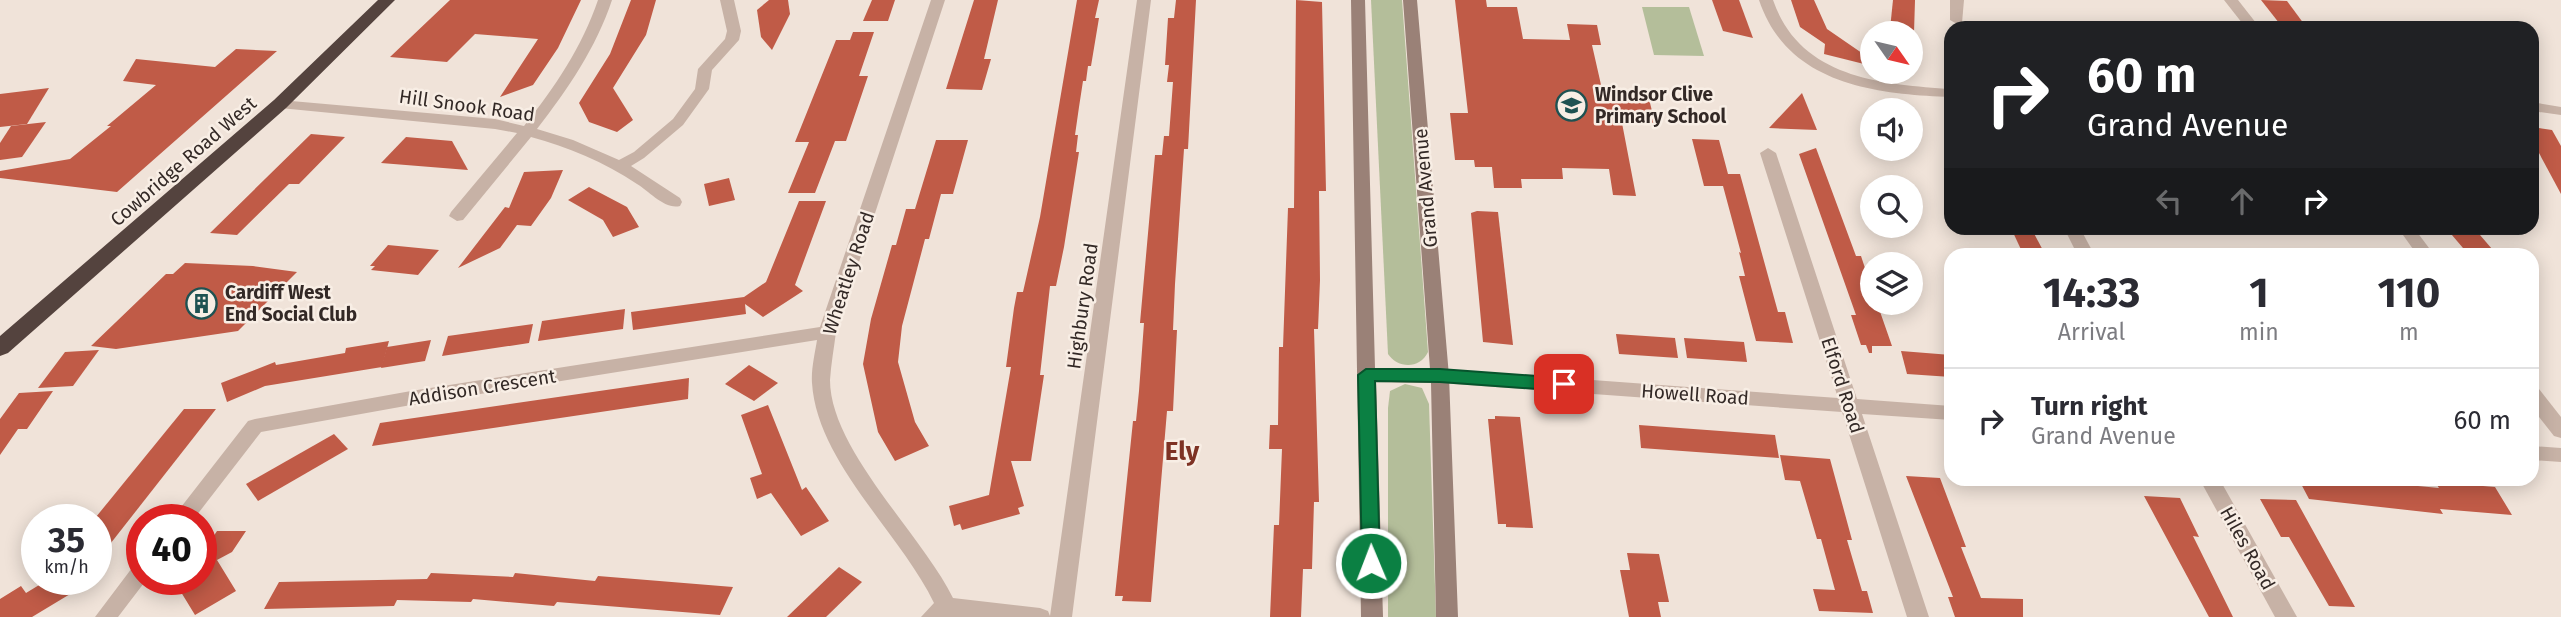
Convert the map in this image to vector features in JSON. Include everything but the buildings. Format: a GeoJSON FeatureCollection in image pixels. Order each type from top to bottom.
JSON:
{"type":"FeatureCollection","features":[{"type":"Feature","properties":{"kind":"highway","name":"Cowbridge Road West"},"geometry":{"type":"LineString","coordinates":[[0,348],[280,104],[387,0]]}},
{"type":"Feature","properties":{"kind":"street"},"geometry":{"type":"LineString","coordinates":[[457,216],[555,95],[602,16],[605,0]]}},
{"type":"Feature","properties":{"kind":"street"},"geometry":{"type":"LineString","coordinates":[[620,166],[639,155],[678,122],[702,89],[705,69],[732,40],[734,31],[727,0]]}},
{"type":"Feature","properties":{"kind":"street","name":"Wheatley Road"},"geometry":{"type":"LineString","coordinates":[[938,0],[827,332],[821,382],[830,423],[867,489],[932,577],[939,612],[1040,617]]}},
{"type":"Feature","properties":{"kind":"street","name":"Highbury Road"},"geometry":{"type":"LineString","coordinates":[[1061,617],[1144,0]]}},
{"type":"Feature","properties":{"kind":"street"},"geometry":{"type":"LineString","coordinates":[[1358,0],[1372,617]]}},
{"type":"Feature","properties":{"kind":"street","name":"Grand Avenue"},"geometry":{"type":"LineString","coordinates":[[1410,0],[1440,376],[1447,617]]}},
{"type":"Feature","properties":{"kind":"street"},"geometry":{"type":"LineString","coordinates":[[1766,0],[1776,26],[1793,47],[1835,73],[1887,88],[1944,92]]}},
{"type":"Feature","properties":{"kind":"street"},"geometry":{"type":"LineString","coordinates":[[1957,0],[1957,20]]}},
{"type":"Feature","properties":{"kind":"street"},"geometry":{"type":"LineString","coordinates":[[2231,0],[2248,21]]}},
{"type":"Feature","properties":{"kind":"street","name":"Hill Snook Road"},"geometry":{"type":"LineString","coordinates":[[280,104],[495,124],[526,130],[604,156],[674,202]]}},
{"type":"Feature","properties":{"kind":"street"},"geometry":{"type":"LineString","coordinates":[[2539,107],[2561,111]]}},
{"type":"Feature","properties":{"kind":"street","name":"Elford Road"},"geometry":{"type":"LineString","coordinates":[[1768,153],[1918,617]]}},
{"type":"Feature","properties":{"kind":"street","name":"Addison Crescent"},"geometry":{"type":"LineString","coordinates":[[194,504],[255,426],[424,396],[827,332]]}},
{"type":"Feature","properties":{"kind":"street"},"geometry":{"type":"LineString","coordinates":[[1366,375],[1440,376]]}},
{"type":"Feature","properties":{"kind":"street","name":"Howell Road"},"geometry":{"type":"LineString","coordinates":[[1440,376],[1944,412]]}},
{"type":"Feature","properties":{"kind":"street"},"geometry":{"type":"LineString","coordinates":[[2539,403],[2561,431]]}},
{"type":"Feature","properties":{"kind":"street"},"geometry":{"type":"LineString","coordinates":[[2539,453],[2561,455]]}},
{"type":"Feature","properties":{"kind":"street","name":"Hiles Road"},"geometry":{"type":"LineString","coordinates":[[2213,486],[2286,617]]}},
{"type":"Feature","properties":{"kind":"street"},"geometry":{"type":"LineString","coordinates":[[106,617],[126,591]]}},
{"type":"Feature","properties":{"kind":"green space"},"geometry":{"type":"Polygon","coordinates":[[[1371,0],[1402,0],[1428,352],[1420,362],[1409,365],[1397,362],[1388,354],[1371,0]]]}},
{"type":"Feature","properties":{"kind":"green space"},"geometry":{"type":"Polygon","coordinates":[[[1642,7],[1689,7],[1704,56],[1654,55],[1642,7]]]}},
{"type":"Feature","properties":{"kind":"green space"},"geometry":{"type":"Polygon","coordinates":[[[1405,384],[1422,388],[1429,404],[1436,617],[1388,617],[1388,408],[1390,391],[1405,384]]]}},
{"type":"Feature","properties":{"kind":"place","name":"Windsor Clive Primary School"},"geometry":{"type":"Point","coordinates":[1572,105]}},
{"type":"Feature","properties":{"kind":"place","name":"Cardiff West End Social Club"},"geometry":{"type":"Point","coordinates":[202,303]}},
{"type":"Feature","properties":{"kind":"district","name":"Ely"},"geometry":{"type":"Point","coordinates":[1182,451]}},
{"type":"Feature","properties":{"kind":"route"},"geometry":{"type":"LineString","coordinates":[[1371,563],[1366,375],[1440,376],[1564,384]]}}]}
